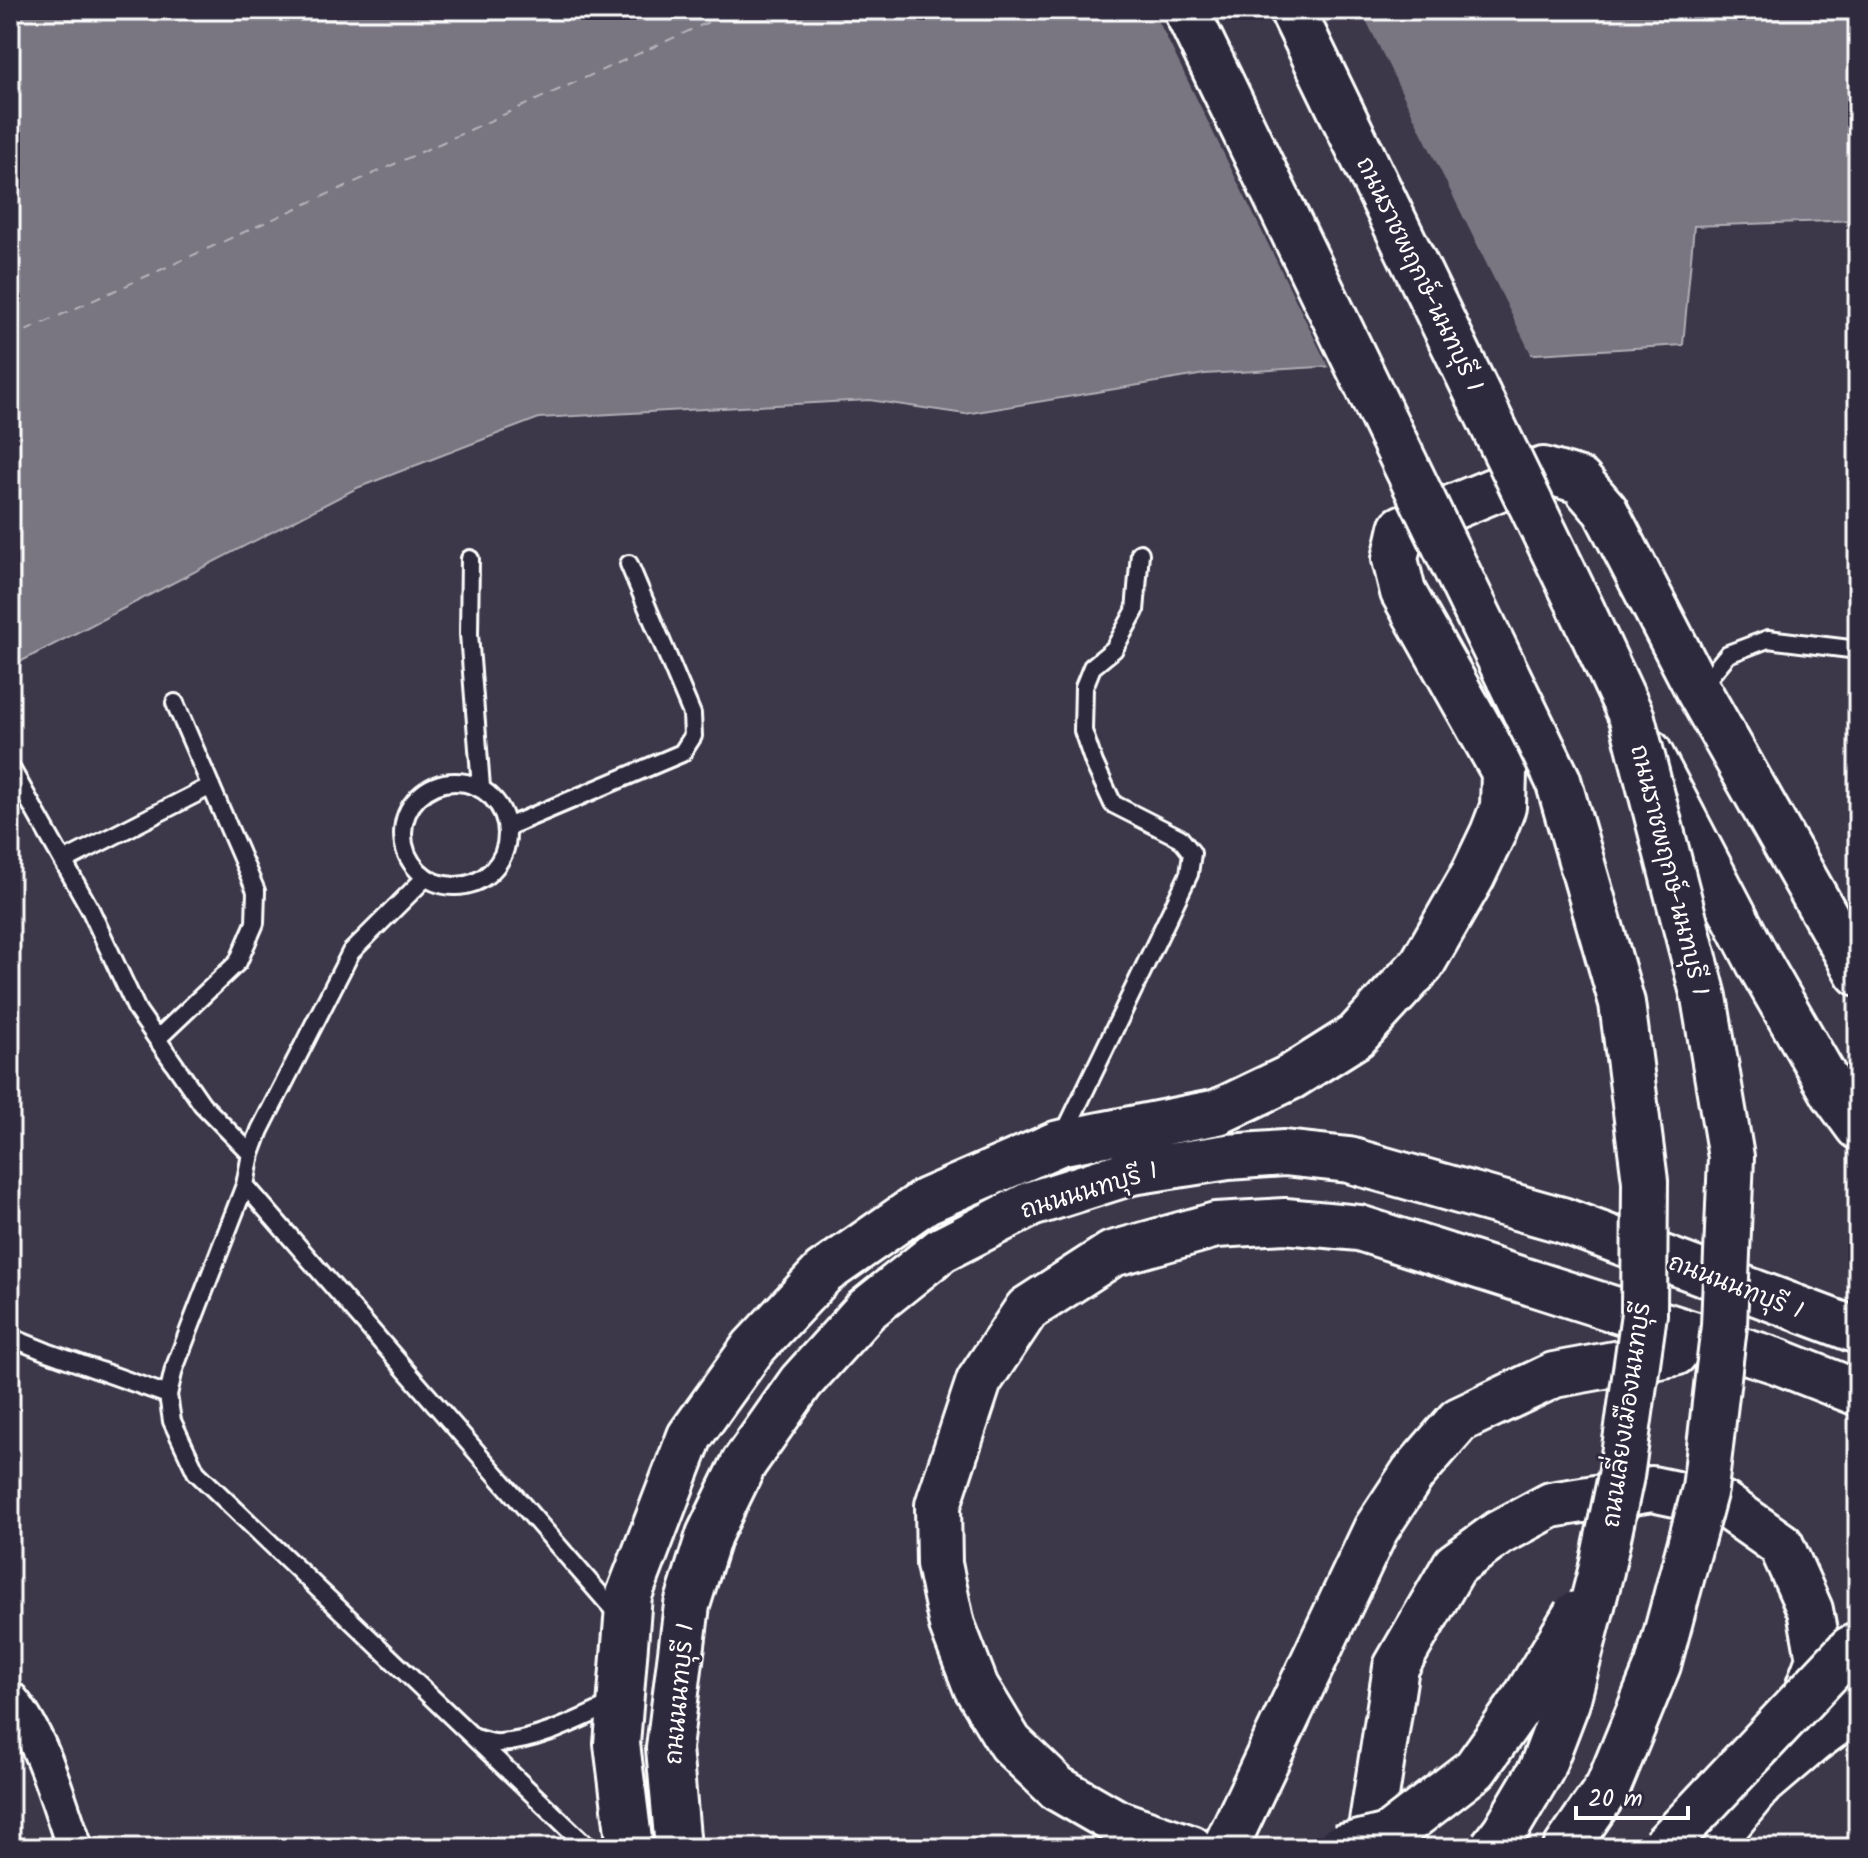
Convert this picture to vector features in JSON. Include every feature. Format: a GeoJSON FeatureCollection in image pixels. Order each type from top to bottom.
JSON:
{"type":"FeatureCollection","features":[{"type":"Feature","properties":{"kind":"main road","name":"ถนนเลี่ยงเมืองนนทบุรี"},"geometry":{"type":"LineString","coordinates":[[1186,10],[1558,780],[1622,1003],[1645,1181],[1644,1314],[1621,1476],[1601,1571],[1567,1702],[1541,1770],[1492,1848]]}},
{"type":"Feature","properties":{"kind":"main road","name":"ถนนราชพฤกษ์-นนทบุรี 1"},"geometry":{"type":"LineString","coordinates":[[1292,10],[1632,718],[1704,997],[1731,1157],[1724,1326],[1705,1489],[1658,1665],[1608,1787]]}},
{"type":"Feature","properties":{"kind":"main road"},"geometry":{"type":"LineString","coordinates":[[630,1848],[617,1744],[629,1595],[690,1436],[753,1348],[823,1273],[926,1201],[1059,1143],[1218,1112],[1291,1077],[1356,1036],[1422,964],[1472,877],[1493,833],[1503,807],[1504,772],[1403,592],[1395,559],[1402,528],[1543,470],[1580,481],[1605,510],[1698,690],[1858,973]]}},
{"type":"Feature","properties":{"kind":"main road"},"geometry":{"type":"LineString","coordinates":[[1632,718],[1760,965],[1834,1094],[1858,1127]]}},
{"type":"Feature","properties":{"kind":"main road","name":"ถนนนนทบุรี 1"},"geometry":{"type":"LineString","coordinates":[[678,1848],[669,1748],[687,1605],[709,1535],[744,1463],[801,1382],[866,1310],[941,1250],[1031,1204],[1132,1172],[1228,1157],[1284,1153],[1349,1160],[1562,1220],[1858,1331]]}},
{"type":"Feature","properties":{"kind":"main road"},"geometry":{"type":"LineString","coordinates":[[1191,1848],[1116,1822],[1057,1788],[1010,1743],[976,1687],[952,1625],[939,1564],[938,1505],[979,1381],[1027,1309],[1112,1254],[1216,1225],[1285,1221],[1359,1228],[1777,1361],[1858,1393]]}},
{"type":"Feature","properties":{"kind":"main road"},"geometry":{"type":"LineString","coordinates":[[1225,1848],[1376,1529],[1413,1473],[1459,1420],[1554,1375],[1569,1372],[1677,1353],[1777,1361]]}},
{"type":"Feature","properties":{"kind":"main road"},"geometry":{"type":"LineString","coordinates":[[1368,1848],[1396,1667],[1455,1565],[1499,1533],[1551,1505],[1652,1489],[1723,1504],[1781,1545],[1810,1610],[1819,1659],[1797,1718],[1758,1787],[1708,1848]]}},
{"type":"Feature","properties":{"kind":"main road"},"geometry":{"type":"LineString","coordinates":[[1339,1848],[1388,1836],[1475,1769],[1524,1700],[1601,1571]]}},
{"type":"Feature","properties":{"kind":"main road"},"geometry":{"type":"LineString","coordinates":[[1663,1848],[1850,1649],[1858,1645]]}},
{"type":"Feature","properties":{"kind":"main road"},"geometry":{"type":"LineString","coordinates":[[1758,1787],[1858,1707]]}},
{"type":"Feature","properties":{"kind":"main road"},"geometry":{"type":"LineString","coordinates":[[1566,1848],[1608,1787]]}},
{"type":"Feature","properties":{"kind":"main road"},"geometry":{"type":"LineString","coordinates":[[1583,1848],[1608,1787]]}},
{"type":"Feature","properties":{"kind":"street"},"geometry":{"type":"LineString","coordinates":[[10,1699],[24,1717],[75,1848]]}},
{"type":"Feature","properties":{"kind":"lane"},"geometry":{"type":"LineString","coordinates":[[1059,1143],[1189,874],[1192,853],[1180,838],[1113,804],[1083,731],[1084,687],[1092,667],[1114,649],[1135,611],[1140,553]]}},
{"type":"Feature","properties":{"kind":"lane"},"geometry":{"type":"LineString","coordinates":[[470,559],[469,634],[481,787]]}},
{"type":"Feature","properties":{"kind":"lane"},"geometry":{"type":"LineString","coordinates":[[507,827],[682,753],[693,736],[692,714],[629,564]]}},
{"type":"Feature","properties":{"kind":"lane"},"geometry":{"type":"LineString","coordinates":[[1698,690],[1728,654],[1768,639],[1858,650]]}},
{"type":"Feature","properties":{"kind":"lane"},"geometry":{"type":"LineString","coordinates":[[157,1039],[238,962],[255,923],[256,891],[175,703]]}},
{"type":"Feature","properties":{"kind":"lane"},"geometry":{"type":"LineString","coordinates":[[12,770],[90,909],[137,1010],[202,1104],[251,1154]]}},
{"type":"Feature","properties":{"kind":"lane"},"geometry":{"type":"LineString","coordinates":[[464,781],[481,787],[495,799],[507,827],[506,845],[499,862],[493,871],[478,881],[460,886],[442,885],[425,878],[407,857],[402,840],[403,821],[413,801],[426,789],[444,782],[464,781]]}},
{"type":"Feature","properties":{"kind":"lane"},"geometry":{"type":"LineString","coordinates":[[64,861],[211,786]]}},
{"type":"Feature","properties":{"kind":"lane"},"geometry":{"type":"LineString","coordinates":[[425,878],[351,952],[260,1130],[245,1185],[174,1369],[168,1395],[172,1421],[196,1472],[589,1848]]}},
{"type":"Feature","properties":{"kind":"lane"},"geometry":{"type":"LineString","coordinates":[[245,1185],[626,1624]]}},
{"type":"Feature","properties":{"kind":"lane"},"geometry":{"type":"LineString","coordinates":[[10,1337],[168,1395]]}},
{"type":"Feature","properties":{"kind":"lane"},"geometry":{"type":"LineString","coordinates":[[473,1738],[497,1744],[530,1737],[556,1730],[621,1701]]}},
{"type":"Feature","properties":{"kind":"shaded area"},"geometry":{"type":"Polygon","coordinates":[[[10,10],[1858,10],[1858,220],[1694,226],[1683,345],[1205,374],[965,414],[869,400],[539,418],[357,488],[10,667],[10,10]]]}},
{"type":"Feature","properties":{"kind":"pier"},"geometry":{"type":"Polygon","coordinates":[[[1153,10],[1361,10],[1533,358],[1330,370],[1153,10]]]}},
{"type":"Feature","properties":{"kind":"ferry route"},"geometry":{"type":"LineString","coordinates":[[10,338],[735,10]]}}]}
